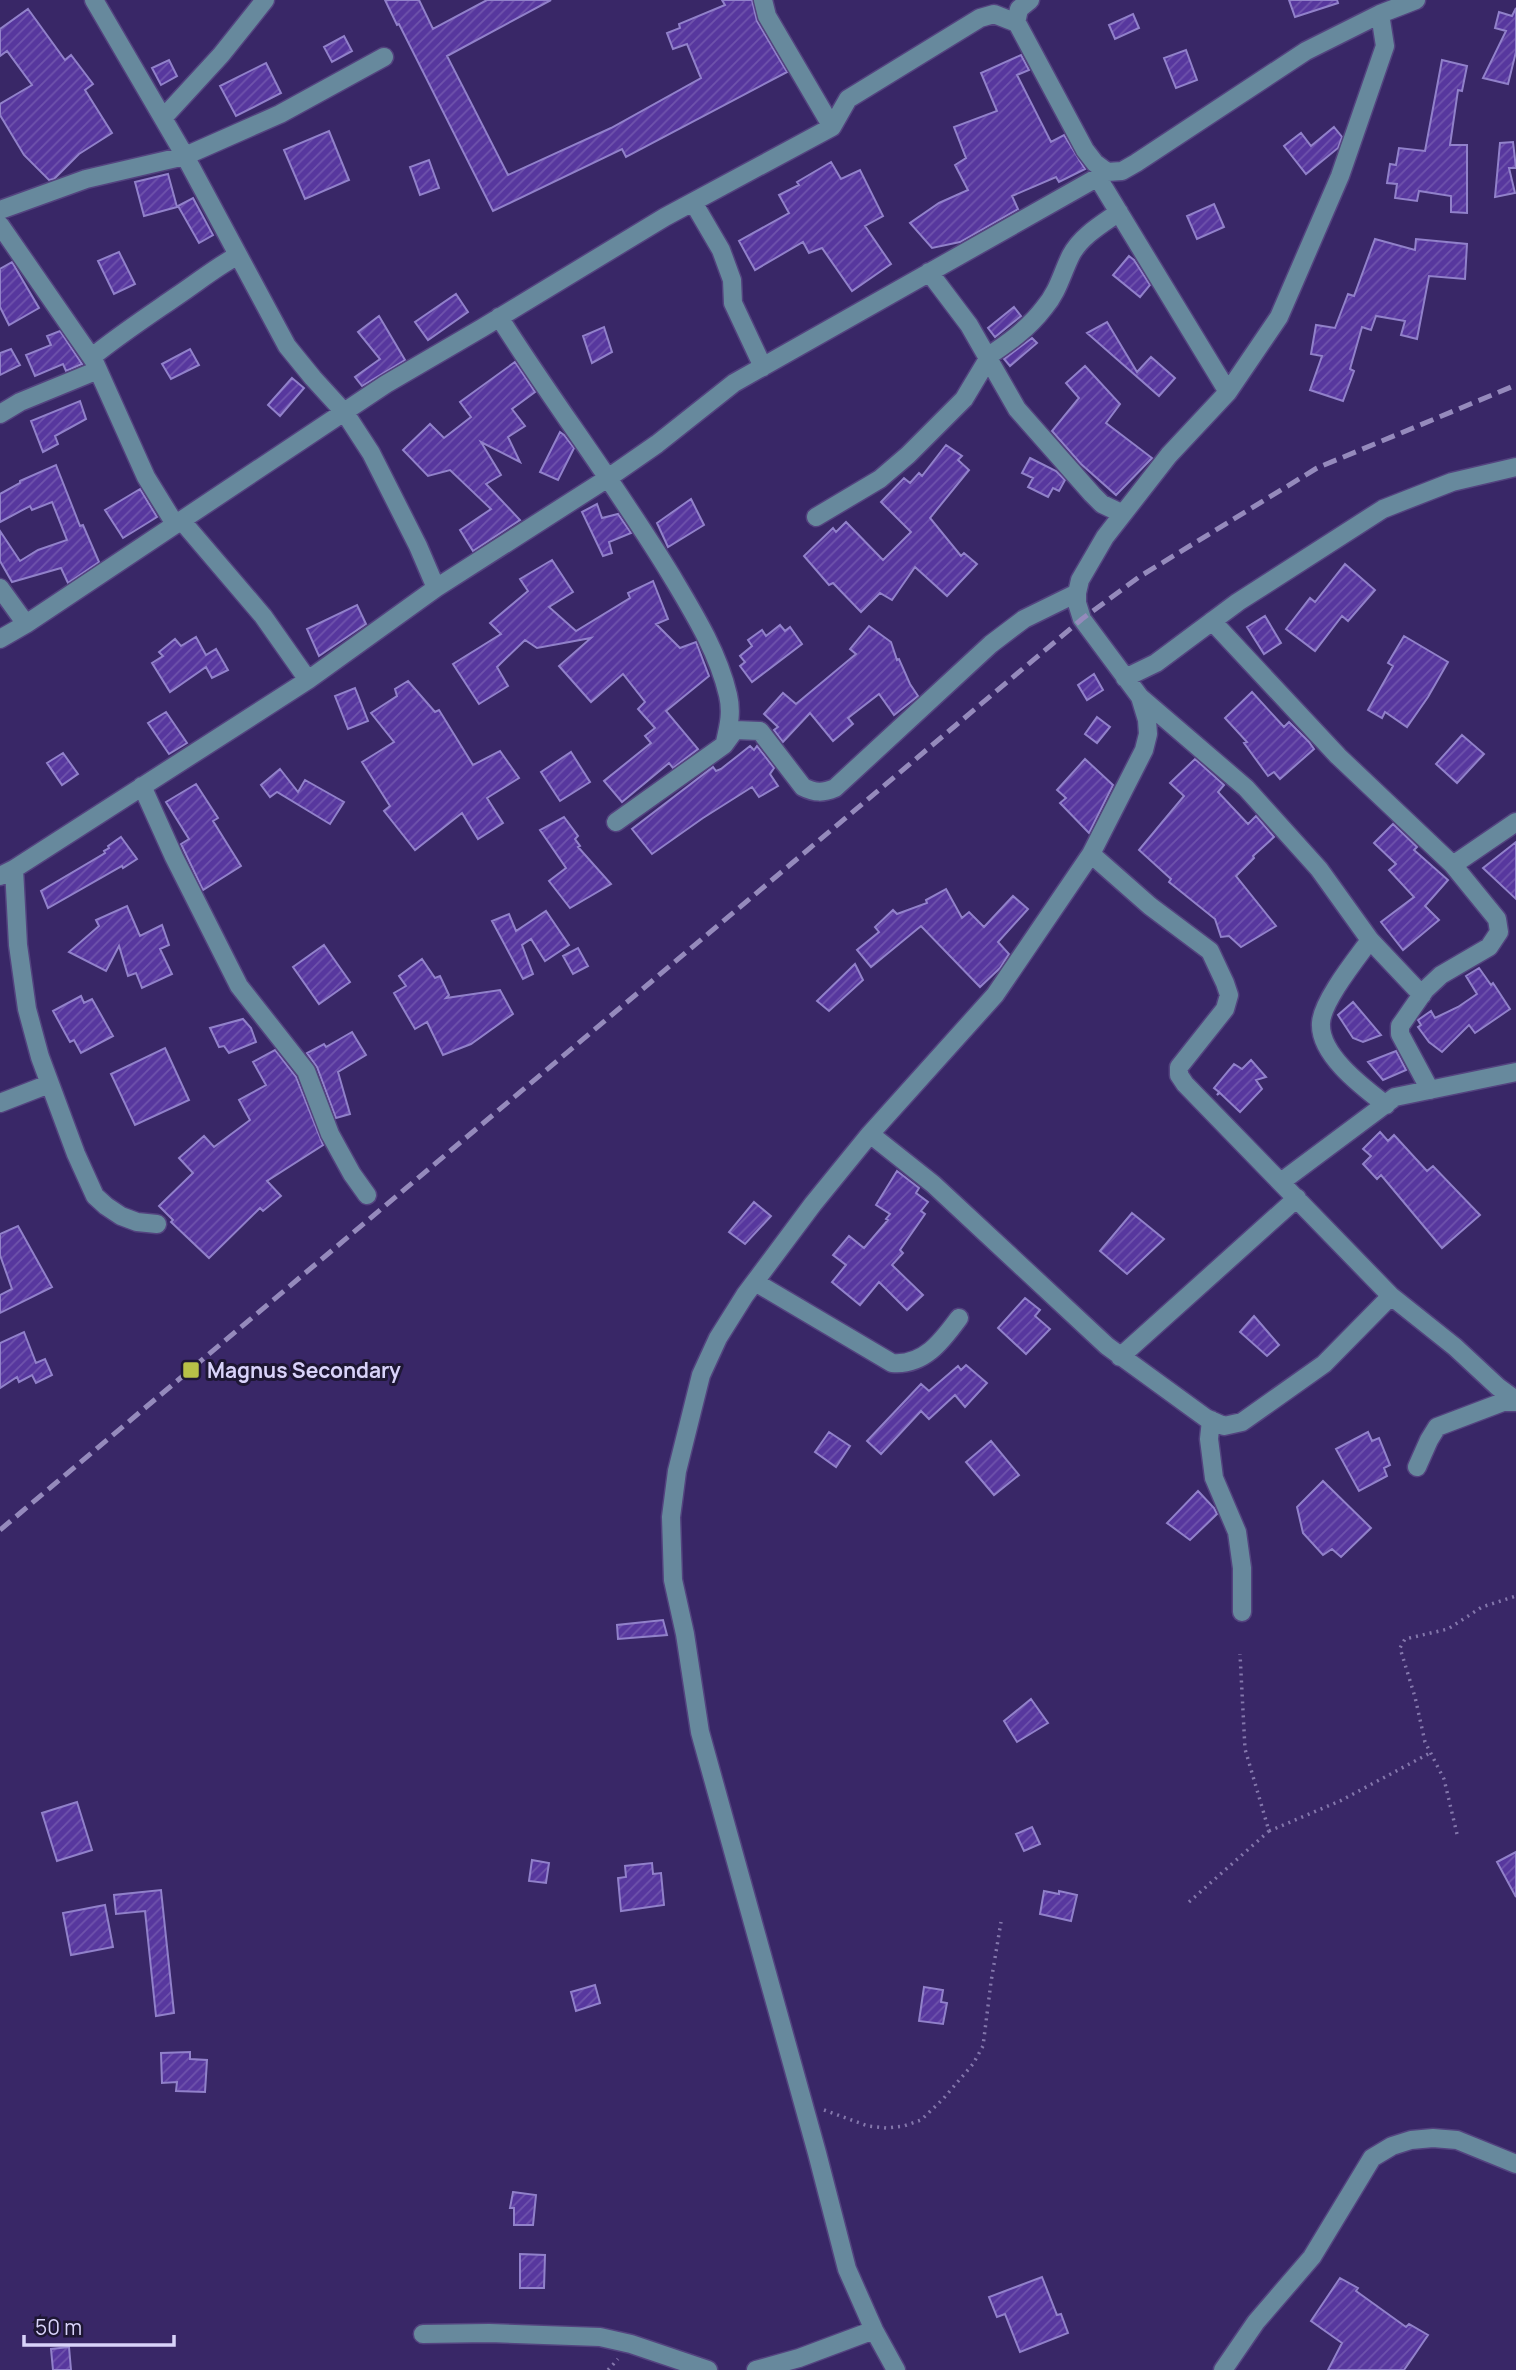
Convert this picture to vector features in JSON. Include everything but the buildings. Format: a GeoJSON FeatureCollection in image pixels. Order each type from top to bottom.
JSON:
{"type":"FeatureCollection","features":[{"type":"Feature","properties":{"kind":"street"},"geometry":{"type":"LineString","coordinates":[[94,0],[185,156],[287,346],[345,412],[387,486],[436,588]]}},
{"type":"Feature","properties":{"kind":"street"},"geometry":{"type":"LineString","coordinates":[[163,118],[221,55],[265,0]]}},
{"type":"Feature","properties":{"kind":"street"},"geometry":{"type":"LineString","coordinates":[[763,0],[767,16],[832,127]]}},
{"type":"Feature","properties":{"kind":"street"},"geometry":{"type":"LineString","coordinates":[[1016,23],[1019,9],[1030,0]]}},
{"type":"Feature","properties":{"kind":"street"},"geometry":{"type":"LineString","coordinates":[[157,1224],[137,1222],[106,1206],[96,1196],[76,1154],[49,1084],[27,1009],[7,873],[308,680],[436,588],[608,478],[657,444],[734,383],[1103,175],[1122,171],[1136,163],[1306,51],[1380,14],[1416,0]]}},
{"type":"Feature","properties":{"kind":"street"},"geometry":{"type":"LineString","coordinates":[[0,639],[386,384],[693,202],[832,127],[848,99],[980,18],[990,7],[1016,23],[1023,31],[1085,150],[1103,175],[1119,212],[1228,392]]}},
{"type":"Feature","properties":{"kind":"street"},"geometry":{"type":"LineString","coordinates":[[1380,14],[1385,46],[1340,176],[1279,317],[1228,392],[1169,455],[1105,537],[1080,580],[1077,603],[1082,619],[1140,697],[1246,788],[1319,869],[1370,940],[1422,995]]}},
{"type":"Feature","properties":{"kind":"street"},"geometry":{"type":"LineString","coordinates":[[0,210],[86,179],[185,156],[281,114],[384,57]]}},
{"type":"Feature","properties":{"kind":"street"},"geometry":{"type":"LineString","coordinates":[[693,202],[721,250],[732,280],[733,303],[764,367]]}},
{"type":"Feature","properties":{"kind":"street"},"geometry":{"type":"LineString","coordinates":[[816,517],[880,479],[964,398],[987,358],[1023,332],[1038,315],[1060,283],[1071,254],[1083,238],[1119,212]]}},
{"type":"Feature","properties":{"kind":"street"},"geometry":{"type":"LineString","coordinates":[[0,225],[95,364],[146,477],[178,522],[270,624],[308,680]]}},
{"type":"Feature","properties":{"kind":"street"},"geometry":{"type":"LineString","coordinates":[[0,414],[95,364],[148,314],[237,256]]}},
{"type":"Feature","properties":{"kind":"street"},"geometry":{"type":"LineString","coordinates":[[929,272],[969,325],[1017,409],[1102,504],[1123,514]]}},
{"type":"Feature","properties":{"kind":"street"},"geometry":{"type":"LineString","coordinates":[[499,317],[551,398],[608,478],[681,593],[718,664],[728,695],[731,715],[724,745]]}},
{"type":"Feature","properties":{"kind":"street"},"geometry":{"type":"LineString","coordinates":[[1125,678],[1156,663],[1212,621],[1383,509],[1452,482],[1516,467]]}},
{"type":"Feature","properties":{"kind":"street"},"geometry":{"type":"LineString","coordinates":[[0,588],[26,624]]}},
{"type":"Feature","properties":{"kind":"street"},"geometry":{"type":"LineString","coordinates":[[616,822],[724,745],[735,730],[760,731],[803,787],[824,793],[840,783],[991,644],[1024,620],[1077,593]]}},
{"type":"Feature","properties":{"kind":"street"},"geometry":{"type":"LineString","coordinates":[[1212,621],[1338,756],[1453,865],[1497,919],[1499,932],[1489,947],[1441,975],[1422,995],[1400,1026],[1400,1034],[1430,1090]]}},
{"type":"Feature","properties":{"kind":"street"},"geometry":{"type":"LineString","coordinates":[[896,2370],[874,2330],[847,2269],[700,1732],[685,1633],[673,1580],[671,1517],[677,1471],[701,1375],[718,1338],[755,1282],[870,1134],[995,995],[1091,854],[1144,750],[1148,734],[1147,720],[1140,697]]}},
{"type":"Feature","properties":{"kind":"street"},"geometry":{"type":"LineString","coordinates":[[142,786],[174,857],[239,986],[306,1071],[330,1134],[367,1195]]}},
{"type":"Feature","properties":{"kind":"street"},"geometry":{"type":"LineString","coordinates":[[1453,865],[1516,822]]}},
{"type":"Feature","properties":{"kind":"street"},"geometry":{"type":"LineString","coordinates":[[1091,854],[1150,906],[1210,951],[1225,982],[1228,995],[1225,1009],[1179,1068],[1179,1075],[1185,1084],[1391,1296],[1455,1347],[1516,1401]]}},
{"type":"Feature","properties":{"kind":"street"},"geometry":{"type":"LineString","coordinates":[[1370,940],[1336,989],[1321,1022],[1324,1038],[1334,1057],[1356,1082],[1386,1105]]}},
{"type":"Feature","properties":{"kind":"street"},"geometry":{"type":"LineString","coordinates":[[1281,1182],[1395,1097],[1516,1072]]}},
{"type":"Feature","properties":{"kind":"street"},"geometry":{"type":"LineString","coordinates":[[0,1103],[49,1084]]}},
{"type":"Feature","properties":{"kind":"street"},"geometry":{"type":"LineString","coordinates":[[870,1134],[933,1184],[1121,1357],[1211,1420],[1224,1426],[1242,1422],[1324,1364],[1391,1296]]}},
{"type":"Feature","properties":{"kind":"street"},"geometry":{"type":"LineString","coordinates":[[1121,1357],[1297,1198]]}},
{"type":"Feature","properties":{"kind":"street"},"geometry":{"type":"LineString","coordinates":[[755,1282],[892,1363],[906,1364],[919,1359],[934,1347],[959,1318]]}},
{"type":"Feature","properties":{"kind":"street"},"geometry":{"type":"LineString","coordinates":[[1417,1467],[1437,1427],[1503,1402],[1516,1401]]}},
{"type":"Feature","properties":{"kind":"street"},"geometry":{"type":"LineString","coordinates":[[1211,1420],[1209,1439],[1214,1478],[1237,1532],[1242,1568],[1242,1612]]}},
{"type":"Feature","properties":{"kind":"street"},"geometry":{"type":"LineString","coordinates":[[1223,2370],[1256,2322],[1312,2257],[1372,2158],[1392,2146],[1411,2140],[1433,2138],[1457,2140],[1516,2164]]}},
{"type":"Feature","properties":{"kind":"street"},"geometry":{"type":"LineString","coordinates":[[756,2370],[799,2358],[874,2330]]}},
{"type":"Feature","properties":{"kind":"street"},"geometry":{"type":"LineString","coordinates":[[423,2334],[489,2333],[600,2337],[631,2344],[708,2370]]}},
{"type":"Feature","properties":{"kind":"path"},"geometry":{"type":"LineString","coordinates":[[1457,1834],[1444,1779],[1424,1742],[1415,1697],[1400,1647],[1405,1639],[1448,1629],[1482,1607],[1516,1596]]}},
{"type":"Feature","properties":{"kind":"path"},"geometry":{"type":"LineString","coordinates":[[1240,1654],[1245,1749],[1269,1830]]}},
{"type":"Feature","properties":{"kind":"path"},"geometry":{"type":"LineString","coordinates":[[1189,1902],[1269,1830],[1340,1801],[1430,1753]]}},
{"type":"Feature","properties":{"kind":"path"},"geometry":{"type":"LineString","coordinates":[[803,2101],[868,2126],[887,2128],[921,2120],[973,2064],[984,2046],[1001,1922]]}},
{"type":"Feature","properties":{"kind":"railway"},"geometry":{"type":"LineString","coordinates":[[0,1530],[1082,619],[1139,577],[1317,468],[1516,385]]}},
{"type":"Feature","properties":{"kind":"place","name":"Magnus Secondary"},"geometry":{"type":"Point","coordinates":[191,1370]}}]}
